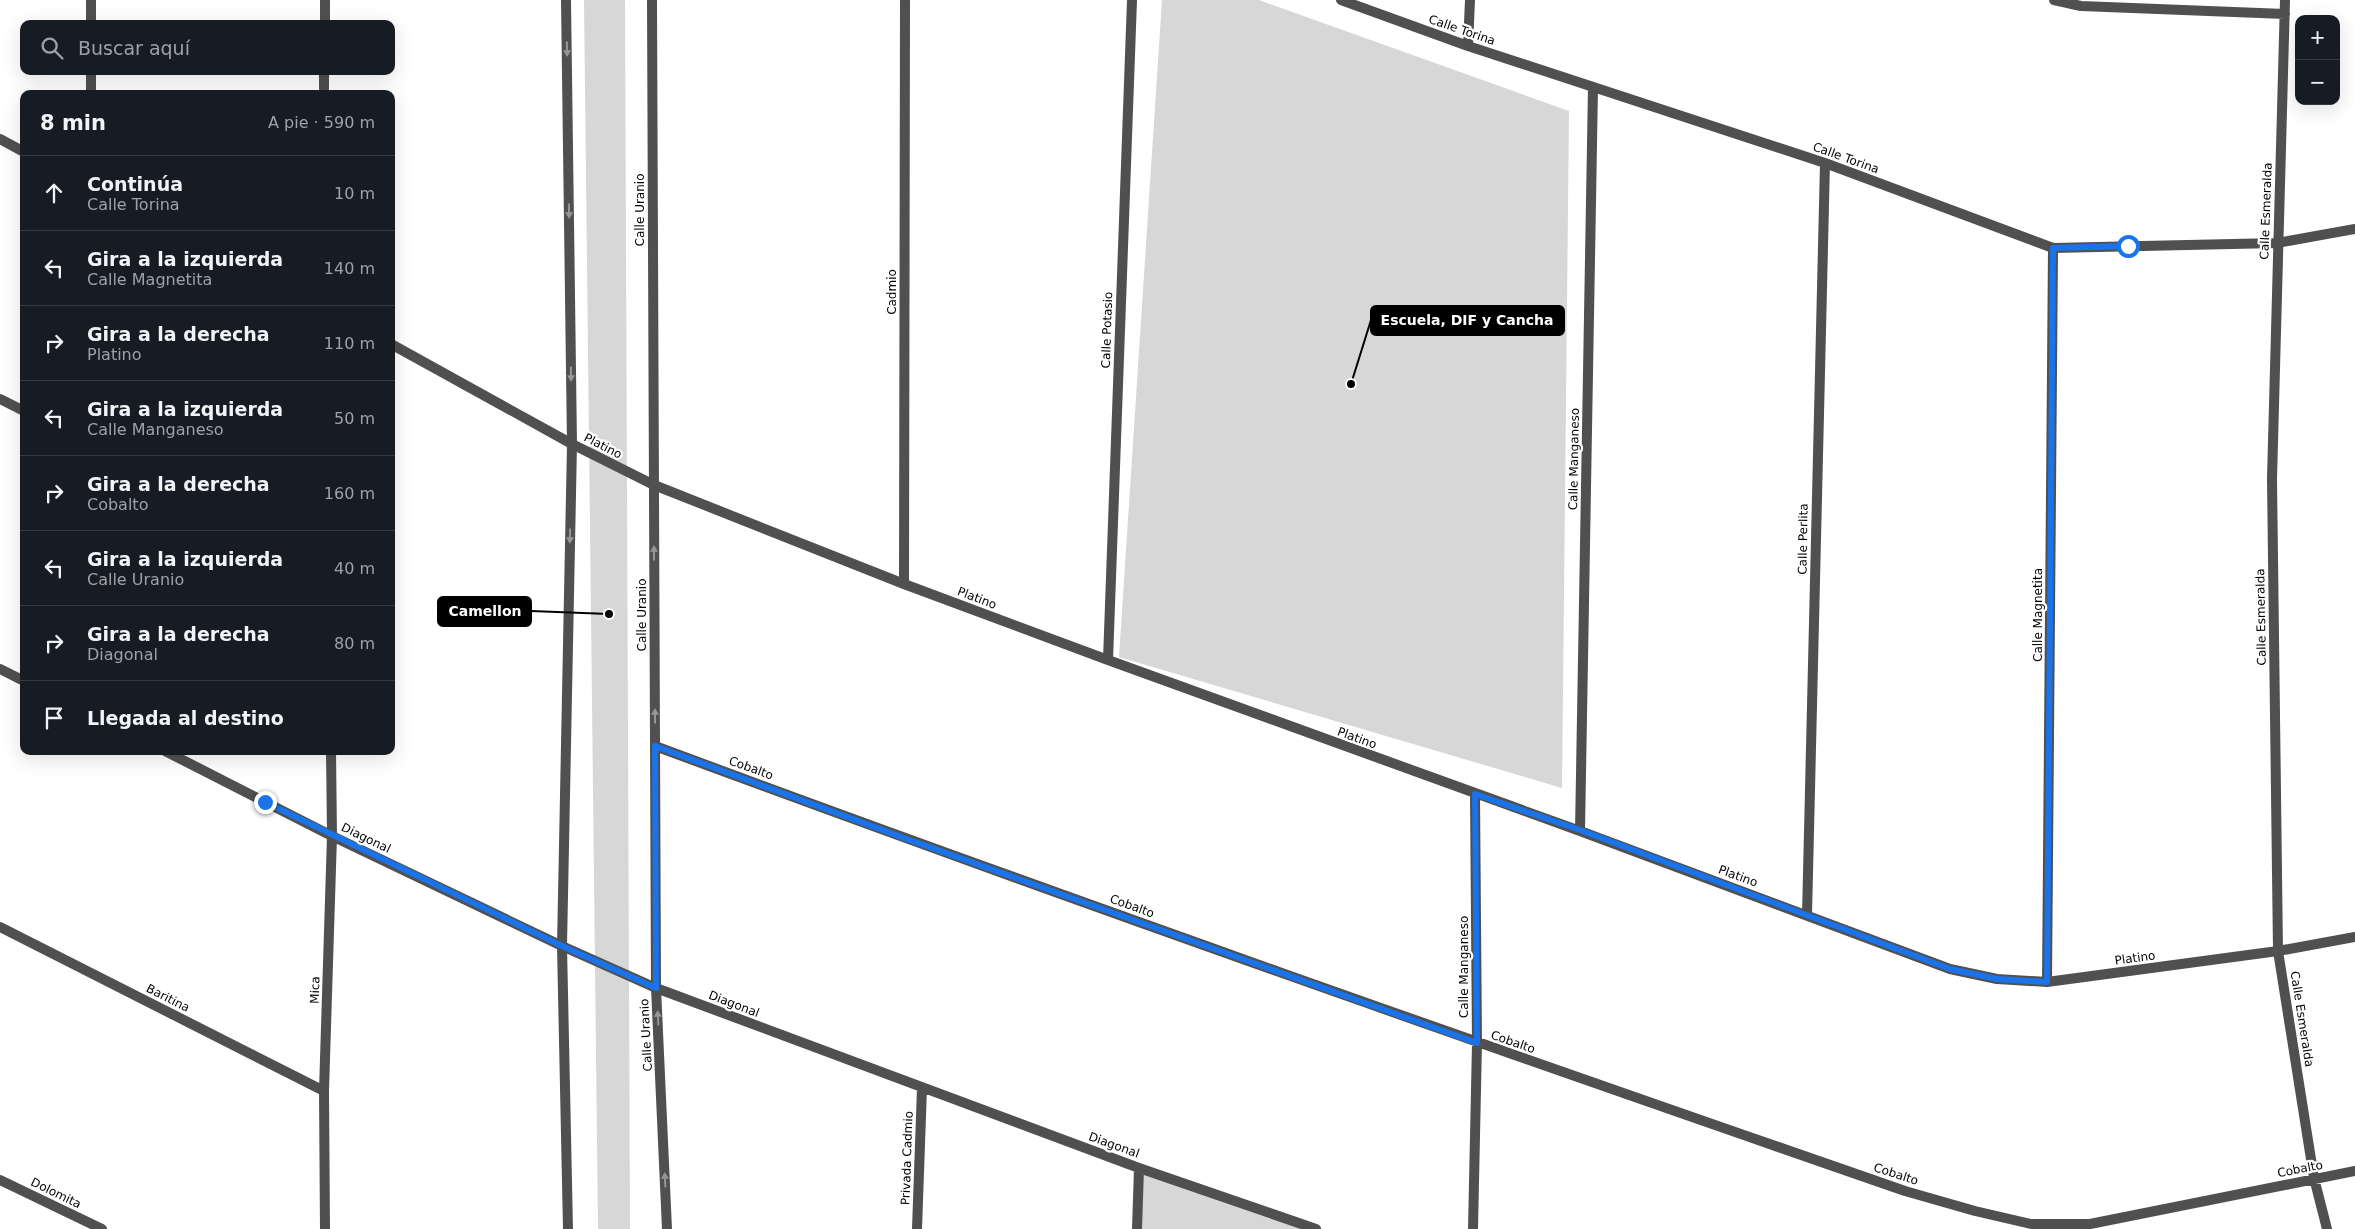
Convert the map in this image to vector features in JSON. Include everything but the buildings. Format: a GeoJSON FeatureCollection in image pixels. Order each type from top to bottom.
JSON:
{"type":"FeatureCollection","features":[{"type":"Feature","properties":{"kind":"street"},"geometry":{"type":"LineString","coordinates":[[91,0],[91,20]]}},
{"type":"Feature","properties":{"kind":"street"},"geometry":{"type":"LineString","coordinates":[[324,20],[325,0]]}},
{"type":"Feature","properties":{"kind":"street"},"geometry":{"type":"LineString","coordinates":[[566,0],[572,444],[562,946],[568,1229]]}},
{"type":"Feature","properties":{"kind":"street","name":"Calle Uranio"},"geometry":{"type":"LineString","coordinates":[[652,0],[656,988],[667,1229]]}},
{"type":"Feature","properties":{"kind":"street","name":"Cadmio"},"geometry":{"type":"LineString","coordinates":[[904,584],[905,0]]}},
{"type":"Feature","properties":{"kind":"street","name":"Calle Potasio"},"geometry":{"type":"LineString","coordinates":[[1108,660],[1132,0]]}},
{"type":"Feature","properties":{"kind":"street","name":"Calle Torina"},"geometry":{"type":"LineString","coordinates":[[1341,0],[1468,46],[1825,163],[2053,248],[2277,243],[2355,229]]}},
{"type":"Feature","properties":{"kind":"street"},"geometry":{"type":"LineString","coordinates":[[1468,46],[1470,0]]}},
{"type":"Feature","properties":{"kind":"street"},"geometry":{"type":"LineString","coordinates":[[2054,0],[2081,6],[2285,14]]}},
{"type":"Feature","properties":{"kind":"street","name":"Calle Esmeralda"},"geometry":{"type":"LineString","coordinates":[[2285,0],[2272,479],[2278,951],[2314,1178],[2327,1229]]}},
{"type":"Feature","properties":{"kind":"street"},"geometry":{"type":"LineString","coordinates":[[91,75],[91,90]]}},
{"type":"Feature","properties":{"kind":"street"},"geometry":{"type":"LineString","coordinates":[[324,75],[324,90]]}},
{"type":"Feature","properties":{"kind":"street","name":"Calle Manganeso"},"geometry":{"type":"LineString","coordinates":[[1580,830],[1593,87]]}},
{"type":"Feature","properties":{"kind":"street"},"geometry":{"type":"LineString","coordinates":[[0,140],[20,150]]}},
{"type":"Feature","properties":{"kind":"street","name":"Calle Perlita"},"geometry":{"type":"LineString","coordinates":[[1807,915],[1825,163]]}},
{"type":"Feature","properties":{"kind":"street","name":"Calle Magnetita"},"geometry":{"type":"LineString","coordinates":[[2047,982],[2053,248]]}},
{"type":"Feature","properties":{"kind":"street","name":"Platino"},"geometry":{"type":"LineString","coordinates":[[395,346],[572,444],[654,485],[904,584],[1475,794],[1580,830],[1950,969],[1997,979],[2047,982],[2278,951],[2355,937]]}},
{"type":"Feature","properties":{"kind":"street"},"geometry":{"type":"LineString","coordinates":[[0,399],[20,409]]}},
{"type":"Feature","properties":{"kind":"street"},"geometry":{"type":"LineString","coordinates":[[0,669],[20,678]]}},
{"type":"Feature","properties":{"kind":"street","name":"Cobalto"},"geometry":{"type":"LineString","coordinates":[[655,746],[904,838],[1477,1043],[1905,1190],[1975,1211],[2031,1224],[2090,1224],[2355,1171]]}},
{"type":"Feature","properties":{"kind":"street","name":"Diagonal"},"geometry":{"type":"LineString","coordinates":[[173,755],[332,836],[562,946],[656,988],[1139,1168],[1316,1229]]}},
{"type":"Feature","properties":{"kind":"street","name":"Mica"},"geometry":{"type":"LineString","coordinates":[[325,1229],[324,1091],[332,836],[331,755]]}},
{"type":"Feature","properties":{"kind":"street","name":"Calle Manganeso"},"geometry":{"type":"LineString","coordinates":[[1473,1229],[1477,1043],[1475,794]]}},
{"type":"Feature","properties":{"kind":"street","name":"Baritina"},"geometry":{"type":"LineString","coordinates":[[0,927],[324,1091]]}},
{"type":"Feature","properties":{"kind":"street","name":"Privada Cadmio"},"geometry":{"type":"LineString","coordinates":[[917,1229],[922,1088]]}},
{"type":"Feature","properties":{"kind":"street"},"geometry":{"type":"LineString","coordinates":[[1137,1229],[1139,1168]]}},
{"type":"Feature","properties":{"kind":"street","name":"Dolomita"},"geometry":{"type":"LineString","coordinates":[[0,1180],[102,1229]]}},
{"type":"Feature","properties":{"kind":"shaded area"},"geometry":{"type":"Polygon","coordinates":[[[584,0],[625,0],[630,1229],[598,1229],[584,0]]]}},
{"type":"Feature","properties":{"kind":"shaded area"},"geometry":{"type":"Polygon","coordinates":[[[1162,0],[1259,0],[1569,111],[1562,788],[1119,657],[1162,0]]]}},
{"type":"Feature","properties":{"kind":"shaded area"},"geometry":{"type":"Polygon","coordinates":[[[1139,1168],[1316,1229],[1137,1229],[1139,1168]]]}},
{"type":"Feature","properties":{"kind":"place","name":"Escuela, DIF y Cancha"},"geometry":{"type":"Point","coordinates":[1351,384]}},
{"type":"Feature","properties":{"kind":"place","name":"Camellon"},"geometry":{"type":"Point","coordinates":[609,614]}},
{"type":"Feature","properties":{"kind":"route"},"geometry":{"type":"LineString","coordinates":[[265,802],[562,946],[656,988],[655,746],[904,838],[1477,1043],[1475,794],[1580,830],[1950,969],[1997,979],[2047,982],[2053,248],[2128,246]]}}]}
